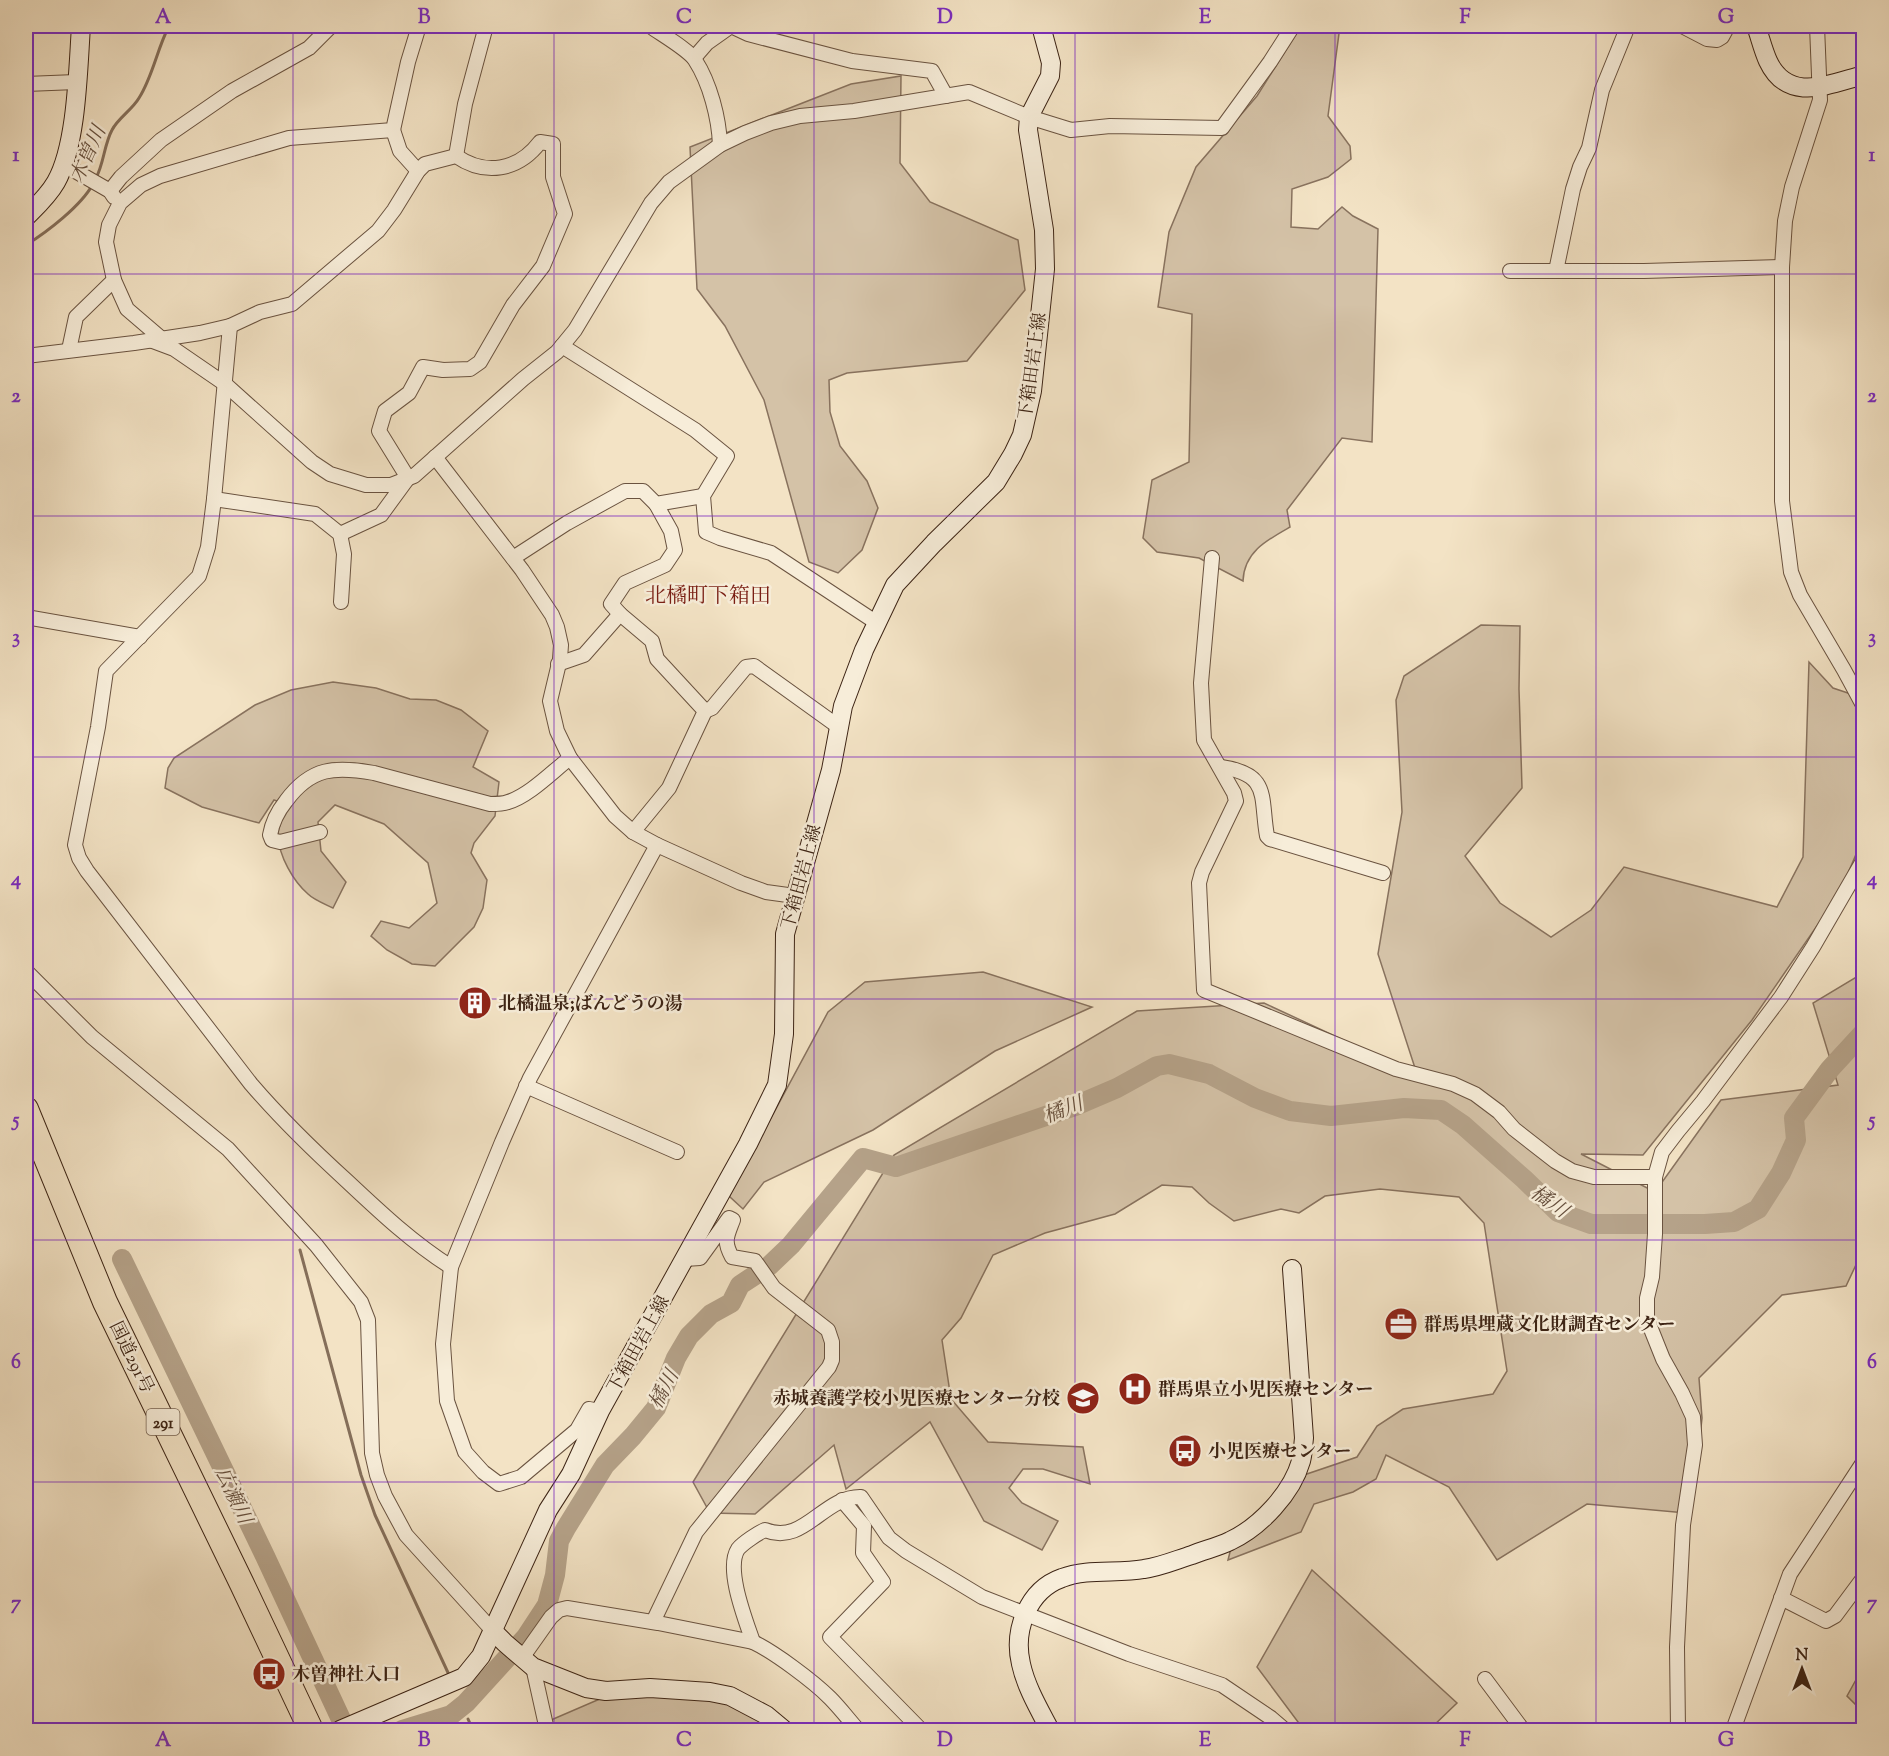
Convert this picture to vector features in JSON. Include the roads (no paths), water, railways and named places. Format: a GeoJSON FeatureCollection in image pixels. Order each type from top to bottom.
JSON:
{"type":"FeatureCollection","features":[{"type":"Feature","properties":{"kind":"highway","name":"国道291号"},"geometry":{"type":"LineString","coordinates":[[26,1109],[105,1302],[311,1731]]}},
{"type":"Feature","properties":{"kind":"main road"},"geometry":{"type":"LineString","coordinates":[[26,217],[43,200],[57,180],[63,164],[72,129],[81,26]]}},
{"type":"Feature","properties":{"kind":"main road"},"geometry":{"type":"LineString","coordinates":[[1029,117],[1050,76],[1051,63],[1041,26]]}},
{"type":"Feature","properties":{"kind":"main road"},"geometry":{"type":"LineString","coordinates":[[1756,26],[1768,61],[1781,80],[1793,87],[1820,86],[1863,75]]}},
{"type":"Feature","properties":{"kind":"main road","name":"下箱田岩上線"},"geometry":{"type":"LineString","coordinates":[[340,1731],[464,1677],[499,1637],[548,1510],[571,1474],[600,1411],[686,1259],[777,1085],[784,1034],[785,934],[831,770],[843,706],[864,650],[895,585],[996,482],[1022,435],[1032,391],[1045,269],[1044,230],[1028,130],[1029,117]]}},
{"type":"Feature","properties":{"kind":"main road"},"geometry":{"type":"LineString","coordinates":[[1050,1731],[1030,1690],[1021,1663],[1020,1632],[1024,1614],[1035,1595],[1063,1577],[1083,1573],[1143,1570],[1230,1541],[1262,1520],[1274,1507],[1296,1472],[1301,1461],[1304,1438],[1292,1269]]}},
{"type":"Feature","properties":{"kind":"main road"},"geometry":{"type":"LineString","coordinates":[[499,1637],[525,1660],[586,1688],[606,1692],[650,1688],[710,1692],[730,1696],[766,1715],[784,1731]]}},
{"type":"Feature","properties":{"kind":"street"},"geometry":{"type":"LineString","coordinates":[[106,189],[161,140],[232,91],[309,48],[332,26]]}},
{"type":"Feature","properties":{"kind":"street"},"geometry":{"type":"LineString","coordinates":[[417,171],[400,151],[393,130],[408,62],[419,26]]}},
{"type":"Feature","properties":{"kind":"street"},"geometry":{"type":"LineString","coordinates":[[456,156],[465,104],[486,26]]}},
{"type":"Feature","properties":{"kind":"street"},"geometry":{"type":"LineString","coordinates":[[650,26],[694,58],[711,94],[720,127],[720,145]]}},
{"type":"Feature","properties":{"kind":"street"},"geometry":{"type":"LineString","coordinates":[[694,58],[707,43],[731,26],[748,34],[852,61],[932,71],[945,96]]}},
{"type":"Feature","properties":{"kind":"street"},"geometry":{"type":"LineString","coordinates":[[393,130],[289,138],[160,176],[141,185],[120,203],[110,225],[106,242],[114,280],[127,309],[156,340],[190,359],[225,384],[312,462],[330,474],[366,485],[392,485],[414,476],[562,346],[590,306],[651,203],[669,182],[720,145],[762,126],[800,116],[854,111],[969,92],[1029,117],[1071,130],[1110,126],[1222,128],[1293,26]]}},
{"type":"Feature","properties":{"kind":"street"},"geometry":{"type":"LineString","coordinates":[[1556,271],[1572,189],[1589,148],[1602,90],[1628,26]]}},
{"type":"Feature","properties":{"kind":"street"},"geometry":{"type":"LineString","coordinates":[[1682,26],[1707,39],[1717,40],[1722,37],[1728,26]]}},
{"type":"Feature","properties":{"kind":"street"},"geometry":{"type":"LineString","coordinates":[[1817,26],[1820,100],[1785,221],[1782,267],[1782,501],[1791,572],[1800,595],[1863,707]]}},
{"type":"Feature","properties":{"kind":"street"},"geometry":{"type":"LineString","coordinates":[[26,84],[76,82]]}},
{"type":"Feature","properties":{"kind":"street"},"geometry":{"type":"LineString","coordinates":[[26,356],[156,340],[230,326],[260,312],[292,304],[378,231],[394,210],[417,171],[425,164],[456,156],[469,165],[490,170],[513,164],[540,142],[553,144],[553,177],[565,214],[543,266],[513,305],[480,362],[470,369],[443,370],[423,367],[409,393],[385,411],[379,431],[408,478]]}},
{"type":"Feature","properties":{"kind":"street"},"geometry":{"type":"LineString","coordinates":[[63,164],[106,189],[120,203]]}},
{"type":"Feature","properties":{"kind":"street"},"geometry":{"type":"LineString","coordinates":[[1510,271],[1644,271],[1782,267]]}},
{"type":"Feature","properties":{"kind":"street"},"geometry":{"type":"LineString","coordinates":[[69,350],[76,317],[114,280]]}},
{"type":"Feature","properties":{"kind":"street"},"geometry":{"type":"LineString","coordinates":[[230,326],[208,548],[199,576],[106,671],[98,727],[75,845],[79,858],[251,1084],[273,1109],[397,1227],[451,1267]]}},
{"type":"Feature","properties":{"kind":"street"},"geometry":{"type":"LineString","coordinates":[[562,346],[695,430],[727,456],[703,496],[706,531],[720,538],[771,553],[874,621]]}},
{"type":"Feature","properties":{"kind":"street"},"geometry":{"type":"LineString","coordinates":[[435,457],[513,558],[554,621],[561,645],[550,701],[557,730],[570,758],[615,816],[633,832],[657,845],[741,883],[766,892],[795,896]]}},
{"type":"Feature","properties":{"kind":"street"},"geometry":{"type":"LineString","coordinates":[[339,534],[381,515],[408,478]]}},
{"type":"Feature","properties":{"kind":"street"},"geometry":{"type":"LineString","coordinates":[[513,558],[567,523],[625,491],[643,491],[656,504],[671,531],[675,550],[665,564],[625,583],[611,604],[652,641],[657,659],[705,711]]}},
{"type":"Feature","properties":{"kind":"street"},"geometry":{"type":"LineString","coordinates":[[656,504],[703,496]]}},
{"type":"Feature","properties":{"kind":"street"},"geometry":{"type":"LineString","coordinates":[[214,499],[315,514],[339,534],[344,554],[341,602]]}},
{"type":"Feature","properties":{"kind":"street"},"geometry":{"type":"LineString","coordinates":[[1212,558],[1202,683],[1204,740],[1221,767],[1236,801],[1199,883],[1204,990],[1396,1069],[1453,1084],[1475,1094],[1499,1112],[1515,1130],[1555,1161],[1572,1171],[1594,1177],[1655,1177]]}},
{"type":"Feature","properties":{"kind":"street"},"geometry":{"type":"LineString","coordinates":[[558,664],[584,655],[620,614]]}},
{"type":"Feature","properties":{"kind":"street"},"geometry":{"type":"LineString","coordinates":[[26,617],[140,636]]}},
{"type":"Feature","properties":{"kind":"street"},"geometry":{"type":"LineString","coordinates":[[633,832],[669,788],[705,711],[712,708],[746,668],[754,666],[839,727]]}},
{"type":"Feature","properties":{"kind":"street"},"geometry":{"type":"LineString","coordinates":[[320,832],[280,843],[272,840],[270,835],[279,810],[295,789],[305,779],[319,773],[355,770],[374,773],[490,804],[498,804],[509,802],[525,794],[570,758]]}},
{"type":"Feature","properties":{"kind":"street"},"geometry":{"type":"LineString","coordinates":[[1221,767],[1242,772],[1258,784],[1264,808],[1267,836],[1270,839],[1383,873]]}},
{"type":"Feature","properties":{"kind":"street"},"geometry":{"type":"LineString","coordinates":[[600,1411],[589,1408],[577,1430],[520,1477],[499,1484],[483,1472],[465,1452],[447,1401],[443,1344],[451,1267],[526,1086],[657,845]]}},
{"type":"Feature","properties":{"kind":"street"},"geometry":{"type":"LineString","coordinates":[[1678,1731],[1677,1647],[1683,1525],[1695,1445],[1693,1417],[1662,1359],[1647,1319],[1647,1298],[1652,1277],[1655,1234],[1655,1177],[1662,1152],[1781,997],[1813,947],[1863,859]]}},
{"type":"Feature","properties":{"kind":"street"},"geometry":{"type":"LineString","coordinates":[[26,971],[92,1036],[228,1149],[316,1245],[361,1302],[368,1320],[372,1453],[376,1475],[384,1496],[406,1535],[499,1637]]}},
{"type":"Feature","properties":{"kind":"street"},"geometry":{"type":"LineString","coordinates":[[526,1086],[677,1152]]}},
{"type":"Feature","properties":{"kind":"street"},"geometry":{"type":"LineString","coordinates":[[653,1622],[696,1532],[829,1367],[832,1360],[832,1342],[828,1330],[774,1288],[755,1261],[732,1257],[726,1247],[732,1220],[729,1218],[700,1258],[686,1259]]}},
{"type":"Feature","properties":{"kind":"street"},"geometry":{"type":"LineString","coordinates":[[1733,1731],[1790,1574],[1863,1461]]}},
{"type":"Feature","properties":{"kind":"street"},"geometry":{"type":"LineString","coordinates":[[753,1642],[735,1582],[734,1566],[738,1550],[758,1533],[765,1530],[775,1534],[798,1531],[836,1502],[850,1496],[861,1497],[889,1538],[982,1598],[1129,1654],[1222,1685],[1271,1718],[1285,1731]]}},
{"type":"Feature","properties":{"kind":"street"},"geometry":{"type":"LineString","coordinates":[[843,1500],[864,1526],[863,1553],[883,1582],[830,1637],[921,1731]]}},
{"type":"Feature","properties":{"kind":"street"},"geometry":{"type":"LineString","coordinates":[[1781,1598],[1826,1621],[1835,1616],[1863,1577]]}},
{"type":"Feature","properties":{"kind":"street"},"geometry":{"type":"LineString","coordinates":[[547,1731],[525,1660],[551,1617],[559,1610],[567,1608],[753,1642],[763,1647],[829,1697],[858,1731]]}},
{"type":"Feature","properties":{"kind":"street"},"geometry":{"type":"LineString","coordinates":[[1485,1679],[1523,1731]]}},
{"type":"Feature","properties":{"kind":"waterway","name":"木曽川"},"geometry":{"type":"LineString","coordinates":[[96,178],[112,130],[144,90],[169,26]]}},
{"type":"Feature","properties":{"kind":"waterway","name":"木曽川"},"geometry":{"type":"LineString","coordinates":[[26,245],[72,210],[93,184]]}},
{"type":"Feature","properties":{"kind":"waterway","name":"橘川"},"geometry":{"type":"LineString","coordinates":[[402,1730],[451,1715],[466,1703],[526,1637],[547,1605],[555,1575],[559,1541],[566,1528],[605,1465],[656,1408],[676,1358],[689,1336],[711,1314],[731,1303],[740,1285],[769,1266],[791,1245],[863,1158],[896,1167],[1075,1106],[1117,1088],[1157,1066],[1169,1064],[1209,1074],[1255,1098],[1290,1111],[1331,1116],[1404,1108],[1441,1110],[1463,1125],[1558,1212],[1591,1224],[1734,1222],[1758,1209],[1781,1173],[1796,1140],[1794,1118],[1830,1069],[1864,1032]]}},
{"type":"Feature","properties":{"kind":"waterway"},"geometry":{"type":"LineString","coordinates":[[300,1250],[361,1475],[375,1515],[450,1677]]}},
{"type":"Feature","properties":{"kind":"waterway","name":"広瀬川"},"geometry":{"type":"LineString","coordinates":[[122,1259],[346,1730]]}},
{"type":"Feature","properties":{"kind":"waterway"},"geometry":{"type":"LineString","coordinates":[[468,1719],[473,1730]]}},
{"type":"Feature","properties":{"kind":"place","name":"北橘温泉;ばんどうの湯"},"geometry":{"type":"Point","coordinates":[475,1003]}},
{"type":"Feature","properties":{"kind":"place","name":"群馬県埋蔵文化財調査センター"},"geometry":{"type":"Point","coordinates":[1401,1324]}},
{"type":"Feature","properties":{"kind":"place","name":"群馬県立小児医療センター"},"geometry":{"type":"Point","coordinates":[1135,1389]}},
{"type":"Feature","properties":{"kind":"place","name":"赤城養護学校小児医療センター分校"},"geometry":{"type":"Point","coordinates":[1083,1398]}},
{"type":"Feature","properties":{"kind":"place","name":"小児医療センター"},"geometry":{"type":"Point","coordinates":[1185,1451]}},
{"type":"Feature","properties":{"kind":"place","name":"木曽神社入口"},"geometry":{"type":"Point","coordinates":[269,1674]}},
{"type":"Feature","properties":{"kind":"district","name":"北橘町下箱田"},"geometry":{"type":"Point","coordinates":[708,595]}}]}
